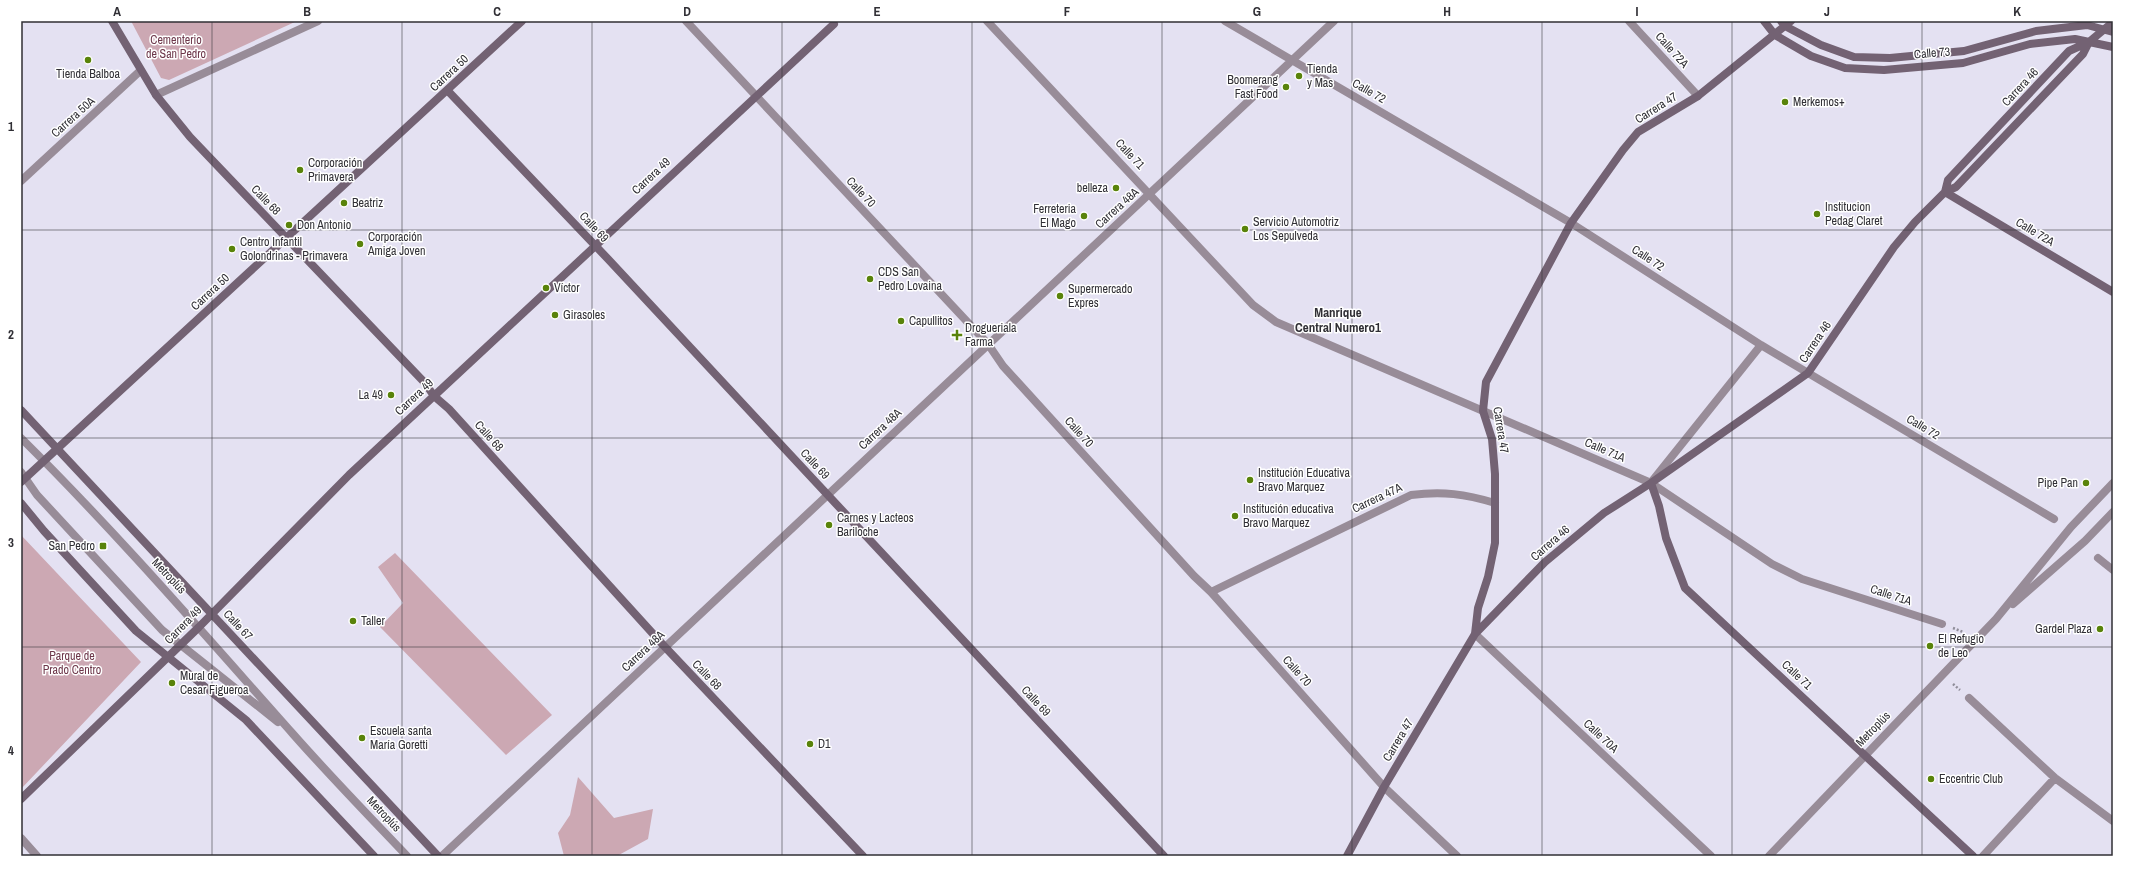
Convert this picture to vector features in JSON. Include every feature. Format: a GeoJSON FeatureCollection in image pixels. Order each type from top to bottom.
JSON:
{"type":"FeatureCollection","features":[{"type":"Feature","properties":{"kind":"street","name":"Calle 68"},"geometry":{"type":"LineString","coordinates":[[112,21],[140,71],[156,95],[190,137],[425,383],[434,396],[449,409],[665,647],[863,856]]}},
{"type":"Feature","properties":{"kind":"street"},"geometry":{"type":"LineString","coordinates":[[156,95],[318,21]]}},
{"type":"Feature","properties":{"kind":"street","name":"Carrera 50"},"geometry":{"type":"LineString","coordinates":[[22,478],[44,461],[287,239],[522,21]]}},
{"type":"Feature","properties":{"kind":"street","name":"Calle 70"},"geometry":{"type":"LineString","coordinates":[[686,21],[988,344],[1003,366],[1194,576],[1211,592],[1384,787],[1457,856]]}},
{"type":"Feature","properties":{"kind":"street","name":"Calle 71"},"geometry":{"type":"LineString","coordinates":[[987,21],[1253,305]]}},
{"type":"Feature","properties":{"kind":"street","name":"Calle 72"},"geometry":{"type":"LineString","coordinates":[[1226,21],[1571,223],[1761,345],[2054,519]]}},
{"type":"Feature","properties":{"kind":"street","name":"Carrera 48A"},"geometry":{"type":"LineString","coordinates":[[442,856],[1334,21]]}},
{"type":"Feature","properties":{"kind":"street","name":"Calle 72A"},"geometry":{"type":"LineString","coordinates":[[1629,21],[1698,96]]}},
{"type":"Feature","properties":{"kind":"street","name":"Calle 73"},"geometry":{"type":"LineString","coordinates":[[1764,21],[1775,35],[1812,56],[1846,68],[1884,70],[1963,63],[2030,44],[2075,39],[2113,47]]}},
{"type":"Feature","properties":{"kind":"street","name":"Carrera 46"},"geometry":{"type":"LineString","coordinates":[[1945,192],[1948,180],[2069,51],[2090,42],[2113,22]]}},
{"type":"Feature","properties":{"kind":"street","name":"Carrera 47"},"geometry":{"type":"LineString","coordinates":[[1347,856],[1384,787],[1475,634],[1478,608],[1488,577],[1495,543],[1492,439],[1483,411],[1486,382],[1571,223],[1623,150],[1638,132],[1698,96],[1775,35],[1786,23]]}},
{"type":"Feature","properties":{"kind":"street","name":"Calle 73"},"geometry":{"type":"LineString","coordinates":[[1786,23],[1821,45],[1854,57],[1890,58],[1964,51],[2036,31],[2087,26],[2113,32]]}},
{"type":"Feature","properties":{"kind":"street","name":"Carrera 49"},"geometry":{"type":"LineString","coordinates":[[21,799],[199,627],[211,613],[349,475],[594,245],[834,24]]}},
{"type":"Feature","properties":{"kind":"street","name":"Carrera 46"},"geometry":{"type":"LineString","coordinates":[[1475,634],[1545,562],[1604,513],[1651,483],[1808,373],[1894,247],[1915,222],[1945,192],[1956,188],[2083,54],[2090,42]]}},
{"type":"Feature","properties":{"kind":"street","name":"Carrera 50A"},"geometry":{"type":"LineString","coordinates":[[21,181],[140,71]]}},
{"type":"Feature","properties":{"kind":"street","name":"Calle 69"},"geometry":{"type":"LineString","coordinates":[[448,90],[1164,856]]}},
{"type":"Feature","properties":{"kind":"street","name":"Calle 72A"},"geometry":{"type":"LineString","coordinates":[[1945,192],[2113,292]]}},
{"type":"Feature","properties":{"kind":"street","name":"Calle 71A"},"geometry":{"type":"LineString","coordinates":[[1253,305],[1276,322],[1295,331],[1651,483],[1772,564],[1802,579],[1942,624]]}},
{"type":"Feature","properties":{"kind":"street","name":"Carrera 46"},"geometry":{"type":"LineString","coordinates":[[1651,483],[1761,345]]}},
{"type":"Feature","properties":{"kind":"street","name":"Calle 67"},"geometry":{"type":"LineString","coordinates":[[21,410],[438,856]]}},
{"type":"Feature","properties":{"kind":"street","name":"Metroplús"},"geometry":{"type":"LineString","coordinates":[[21,438],[199,627],[294,735],[407,856]]}},
{"type":"Feature","properties":{"kind":"street","name":"Metroplús"},"geometry":{"type":"LineString","coordinates":[[22,478],[156,624],[180,645],[294,735]]}},
{"type":"Feature","properties":{"kind":"street","name":"Calle 71"},"geometry":{"type":"LineString","coordinates":[[1651,483],[1659,506],[1666,538],[1685,588],[1973,856]]}},
{"type":"Feature","properties":{"kind":"street","name":"Metroplús"},"geometry":{"type":"LineString","coordinates":[[1996,619],[2071,527],[2113,483]]}},
{"type":"Feature","properties":{"kind":"street","name":"Carrera 47A"},"geometry":{"type":"LineString","coordinates":[[1211,592],[1411,495],[1434,492],[1456,493],[1495,503]]}},
{"type":"Feature","properties":{"kind":"street"},"geometry":{"type":"LineString","coordinates":[[21,503],[44,531],[136,631],[167,658],[246,720],[374,856]]}},
{"type":"Feature","properties":{"kind":"street","name":"Metroplús"},"geometry":{"type":"LineString","coordinates":[[1769,856],[1864,755],[1996,619],[2085,541],[2113,512]]}},
{"type":"Feature","properties":{"kind":"street"},"geometry":{"type":"LineString","coordinates":[[2098,558],[2113,570]]}},
{"type":"Feature","properties":{"kind":"street","name":"Calle 70A"},"geometry":{"type":"LineString","coordinates":[[1475,634],[1710,856]]}},
{"type":"Feature","properties":{"kind":"street"},"geometry":{"type":"LineString","coordinates":[[1969,698],[2055,778],[2113,821]]}},
{"type":"Feature","properties":{"kind":"street"},"geometry":{"type":"LineString","coordinates":[[1984,856],[2055,778]]}},
{"type":"Feature","properties":{"kind":"street"},"geometry":{"type":"LineString","coordinates":[[21,838],[37,856]]}},
{"type":"Feature","properties":{"kind":"green space","name":"Cementerio de San Pedro"},"geometry":{"type":"Polygon","coordinates":[[[131,21],[297,21],[169,80],[161,78],[131,21]]]}},
{"type":"Feature","properties":{"kind":"green space","name":"Parque de Prado Centro"},"geometry":{"type":"Polygon","coordinates":[[[21,535],[141,662],[21,789],[21,535]]]}},
{"type":"Feature","properties":{"kind":"green space"},"geometry":{"type":"Polygon","coordinates":[[[395,553],[552,715],[506,755],[380,627],[403,603],[378,567],[395,553]]]}},
{"type":"Feature","properties":{"kind":"green space"},"geometry":{"type":"Polygon","coordinates":[[[578,777],[614,818],[653,809],[648,839],[617,856],[564,856],[558,833],[570,815],[578,777]]]}},
{"type":"Feature","properties":{"kind":"place","name":"Tienda Balboa"},"geometry":{"type":"Point","coordinates":[88,60]}},
{"type":"Feature","properties":{"kind":"place","name":"Tienda y Mas"},"geometry":{"type":"Point","coordinates":[1299,76]}},
{"type":"Feature","properties":{"kind":"place","name":"Boomerang Fast Food"},"geometry":{"type":"Point","coordinates":[1286,87]}},
{"type":"Feature","properties":{"kind":"place","name":"Merkemos+"},"geometry":{"type":"Point","coordinates":[1785,102]}},
{"type":"Feature","properties":{"kind":"place","name":"Corporación Primavera"},"geometry":{"type":"Point","coordinates":[300,170]}},
{"type":"Feature","properties":{"kind":"place","name":"belleza"},"geometry":{"type":"Point","coordinates":[1116,188]}},
{"type":"Feature","properties":{"kind":"place","name":"Beatriz"},"geometry":{"type":"Point","coordinates":[344,203]}},
{"type":"Feature","properties":{"kind":"place","name":"Institucion Pedag Claret"},"geometry":{"type":"Point","coordinates":[1817,214]}},
{"type":"Feature","properties":{"kind":"place","name":"Ferreteria El Mago"},"geometry":{"type":"Point","coordinates":[1084,216]}},
{"type":"Feature","properties":{"kind":"place","name":"Don Antonio"},"geometry":{"type":"Point","coordinates":[289,225]}},
{"type":"Feature","properties":{"kind":"place","name":"Servicio Automotriz Los Sepulveda"},"geometry":{"type":"Point","coordinates":[1245,229]}},
{"type":"Feature","properties":{"kind":"place","name":"Corporación Amiga Joven"},"geometry":{"type":"Point","coordinates":[360,244]}},
{"type":"Feature","properties":{"kind":"place","name":"Centro Infantil Golondrinas - Primavera"},"geometry":{"type":"Point","coordinates":[232,249]}},
{"type":"Feature","properties":{"kind":"place","name":"CDS San Pedro Lovaina"},"geometry":{"type":"Point","coordinates":[870,279]}},
{"type":"Feature","properties":{"kind":"place","name":"Víctor"},"geometry":{"type":"Point","coordinates":[546,288]}},
{"type":"Feature","properties":{"kind":"place","name":"Supermercado Expres"},"geometry":{"type":"Point","coordinates":[1060,296]}},
{"type":"Feature","properties":{"kind":"place","name":"Girasoles"},"geometry":{"type":"Point","coordinates":[555,315]}},
{"type":"Feature","properties":{"kind":"place","name":"Capullitos"},"geometry":{"type":"Point","coordinates":[901,321]}},
{"type":"Feature","properties":{"kind":"place","name":"Drogueriala Farma"},"geometry":{"type":"Point","coordinates":[957,335]}},
{"type":"Feature","properties":{"kind":"place","name":"La 49"},"geometry":{"type":"Point","coordinates":[391,395]}},
{"type":"Feature","properties":{"kind":"place","name":"Institución Educativa Bravo Marquez"},"geometry":{"type":"Point","coordinates":[1250,480]}},
{"type":"Feature","properties":{"kind":"place","name":"Pipe Pan"},"geometry":{"type":"Point","coordinates":[2086,483]}},
{"type":"Feature","properties":{"kind":"place","name":"Institución educativa Bravo Marquez"},"geometry":{"type":"Point","coordinates":[1235,516]}},
{"type":"Feature","properties":{"kind":"place","name":"Carnes y Lacteos Bariloche"},"geometry":{"type":"Point","coordinates":[829,525]}},
{"type":"Feature","properties":{"kind":"place","name":"San Pedro"},"geometry":{"type":"Point","coordinates":[103,546]}},
{"type":"Feature","properties":{"kind":"place","name":"Taller"},"geometry":{"type":"Point","coordinates":[353,621]}},
{"type":"Feature","properties":{"kind":"place","name":"Gardel Plaza"},"geometry":{"type":"Point","coordinates":[2100,629]}},
{"type":"Feature","properties":{"kind":"place","name":"El Refugio de Leo"},"geometry":{"type":"Point","coordinates":[1930,646]}},
{"type":"Feature","properties":{"kind":"place","name":"Mural de Cesar Figueroa"},"geometry":{"type":"Point","coordinates":[172,683]}},
{"type":"Feature","properties":{"kind":"place","name":"Escuela santa María Goretti"},"geometry":{"type":"Point","coordinates":[362,738]}},
{"type":"Feature","properties":{"kind":"place","name":"D1"},"geometry":{"type":"Point","coordinates":[810,744]}},
{"type":"Feature","properties":{"kind":"place","name":"Eccentric Club"},"geometry":{"type":"Point","coordinates":[1931,779]}},
{"type":"Feature","properties":{"kind":"district","name":"Manrique Central Numero1"},"geometry":{"type":"Point","coordinates":[1338,320]}}]}
